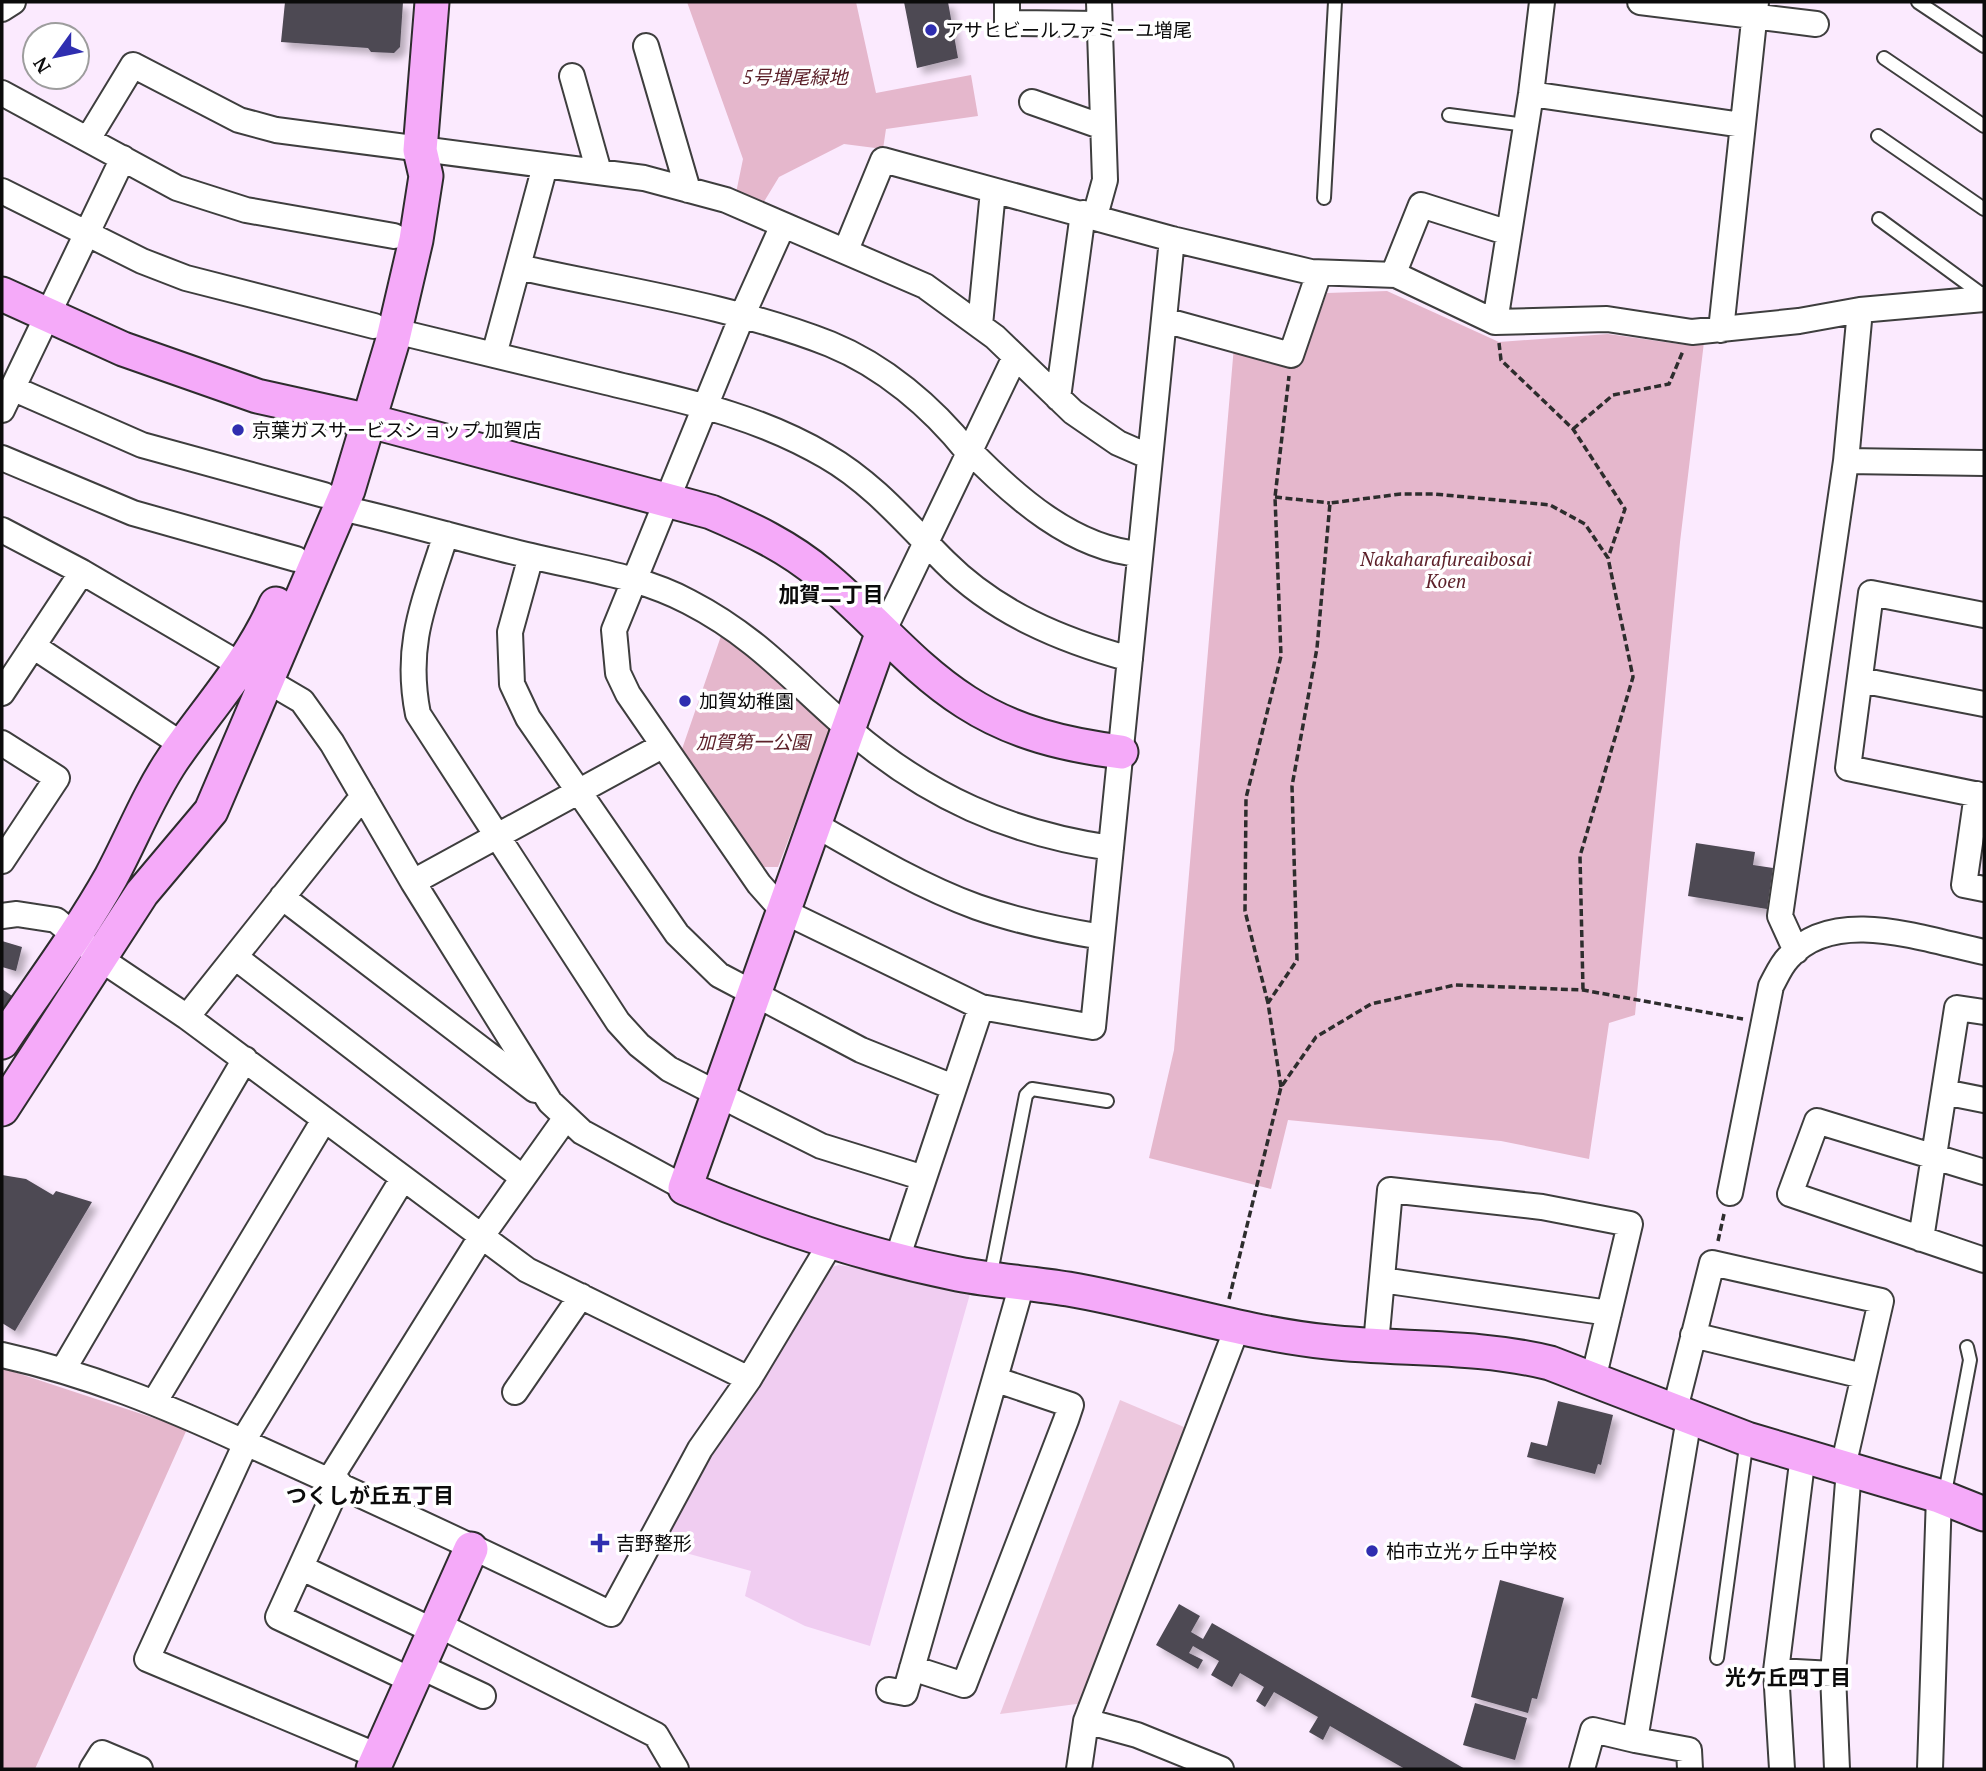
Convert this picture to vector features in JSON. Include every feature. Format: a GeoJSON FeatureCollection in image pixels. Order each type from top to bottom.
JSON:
{"type":"FeatureCollection","features":[{"type":"Feature","properties":{"kind":"street"},"geometry":{"type":"LineString","coordinates":[[2,9],[13,2]]}},
{"type":"Feature","properties":{"kind":"street"},"geometry":{"type":"LineString","coordinates":[[2,1042],[111,877],[136,822],[174,758],[254,673],[333,501],[361,419],[426,176],[420,150],[432,2]]}},
{"type":"Feature","properties":{"kind":"street"},"geometry":{"type":"LineString","coordinates":[[1007,2],[1007,23],[1099,13],[1105,180],[1089,214],[1058,398]]}},
{"type":"Feature","properties":{"kind":"street"},"geometry":{"type":"LineString","coordinates":[[1495,322],[1531,94],[1542,2]]}},
{"type":"Feature","properties":{"kind":"street"},"geometry":{"type":"LineString","coordinates":[[1650,3],[1754,9],[1816,24]]}},
{"type":"Feature","properties":{"kind":"street"},"geometry":{"type":"LineString","coordinates":[[1721,330],[1754,9]]}},
{"type":"Feature","properties":{"kind":"street"},"geometry":{"type":"LineString","coordinates":[[646,46],[688,190]]}},
{"type":"Feature","properties":{"kind":"street"},"geometry":{"type":"LineString","coordinates":[[88,139],[133,65],[239,120],[294,133],[644,178],[726,200],[925,286],[979,325],[1058,398],[1118,443],[1150,457]]}},
{"type":"Feature","properties":{"kind":"street"},"geometry":{"type":"LineString","coordinates":[[572,76],[599,172]]}},
{"type":"Feature","properties":{"kind":"street"},"geometry":{"type":"LineString","coordinates":[[2,93],[177,188],[246,210],[394,236]]}},
{"type":"Feature","properties":{"kind":"street"},"geometry":{"type":"LineString","coordinates":[[1531,94],[1742,125]]}},
{"type":"Feature","properties":{"kind":"street"},"geometry":{"type":"LineString","coordinates":[[1032,102],[1103,127]]}},
{"type":"Feature","properties":{"kind":"street"},"geometry":{"type":"LineString","coordinates":[[385,328],[394,236],[407,172],[420,150]]}},
{"type":"Feature","properties":{"kind":"street"},"geometry":{"type":"LineString","coordinates":[[123,158],[7,399],[142,445],[446,534],[634,580],[687,601],[735,628],[768,652],[849,729],[907,774],[949,800],[1039,835],[1111,848]]}},
{"type":"Feature","properties":{"kind":"street"},"geometry":{"type":"LineString","coordinates":[[846,250],[883,160],[1089,214],[1172,239],[1319,273],[1393,275],[1495,322],[1607,319],[1692,332],[1984,297]]}},
{"type":"Feature","properties":{"kind":"street"},"geometry":{"type":"LineString","coordinates":[[494,355],[545,166]]}},
{"type":"Feature","properties":{"kind":"street"},"geometry":{"type":"LineString","coordinates":[[2,191],[142,261],[186,278],[747,417],[828,457],[882,498],[945,562],[997,604],[1034,626],[1083,646],[1130,659]]}},
{"type":"Feature","properties":{"kind":"street"},"geometry":{"type":"LineString","coordinates":[[979,325],[993,191]]}},
{"type":"Feature","properties":{"kind":"street"},"geometry":{"type":"LineString","coordinates":[[1393,275],[1421,205],[1509,233]]}},
{"type":"Feature","properties":{"kind":"street"},"geometry":{"type":"LineString","coordinates":[[783,225],[742,316],[614,630],[618,673],[628,694],[662,746],[759,884],[783,911],[981,1007],[1093,1027],[1172,239]]}},
{"type":"Feature","properties":{"kind":"street"},"geometry":{"type":"LineString","coordinates":[[518,267],[742,316],[831,345],[860,360],[920,402],[1012,490],[1068,530],[1120,552],[1140,554]]}},
{"type":"Feature","properties":{"kind":"street"},"geometry":{"type":"LineString","coordinates":[[1164,320],[1291,355],[1319,273]]}},
{"type":"Feature","properties":{"kind":"street"},"geometry":{"type":"LineString","coordinates":[[2,294],[122,349],[257,396],[361,419],[667,498],[753,530],[791,551],[822,575],[882,634],[941,685],[992,717],[1065,745],[1121,752]]}},
{"type":"Feature","properties":{"kind":"street"},"geometry":{"type":"LineString","coordinates":[[1796,951],[1780,916],[1846,461],[1860,310]]}},
{"type":"Feature","properties":{"kind":"street"},"geometry":{"type":"LineString","coordinates":[[685,1188],[751,995],[882,634],[1015,357]]}},
{"type":"Feature","properties":{"kind":"street"},"geometry":{"type":"LineString","coordinates":[[2,458],[133,513],[296,559]]}},
{"type":"Feature","properties":{"kind":"street"},"geometry":{"type":"LineString","coordinates":[[1846,461],[1984,463]]}},
{"type":"Feature","properties":{"kind":"street"},"geometry":{"type":"LineString","coordinates":[[2,1109],[11,1077],[100,957],[142,893],[211,811],[254,673],[262,638],[296,559],[333,501]]}},
{"type":"Feature","properties":{"kind":"street"},"geometry":{"type":"LineString","coordinates":[[2,530],[82,572],[302,701],[314,714],[413,882],[557,1110]]}},
{"type":"Feature","properties":{"kind":"street"},"geometry":{"type":"LineString","coordinates":[[446,534],[415,632],[411,679],[418,714],[618,1022],[639,1045],[669,1069],[718,1094],[821,1146],[924,1178]]}},
{"type":"Feature","properties":{"kind":"street"},"geometry":{"type":"LineString","coordinates":[[531,556],[510,632],[512,684],[528,718],[677,934],[719,975],[751,995],[861,1051],[953,1087]]}},
{"type":"Feature","properties":{"kind":"street"},"geometry":{"type":"LineString","coordinates":[[2,693],[18,655],[82,572]]}},
{"type":"Feature","properties":{"kind":"street"},"geometry":{"type":"LineString","coordinates":[[1984,615],[1871,593],[1848,768],[1980,795],[1964,885],[1984,889]]}},
{"type":"Feature","properties":{"kind":"street"},"geometry":{"type":"LineString","coordinates":[[18,655],[184,746]]}},
{"type":"Feature","properties":{"kind":"street"},"geometry":{"type":"LineString","coordinates":[[1860,680],[1984,704]]}},
{"type":"Feature","properties":{"kind":"street"},"geometry":{"type":"LineString","coordinates":[[2,743],[57,778],[2,861]]}},
{"type":"Feature","properties":{"kind":"street"},"geometry":{"type":"LineString","coordinates":[[413,882],[662,746]]}},
{"type":"Feature","properties":{"kind":"street"},"geometry":{"type":"LineString","coordinates":[[187,1017],[363,796]]}},
{"type":"Feature","properties":{"kind":"street"},"geometry":{"type":"LineString","coordinates":[[814,824],[905,874],[975,906],[1052,928],[1102,937]]}},
{"type":"Feature","properties":{"kind":"street"},"geometry":{"type":"LineString","coordinates":[[282,897],[557,1110],[635,1163],[685,1188],[769,1221],[897,1259],[990,1279],[1068,1289],[1230,1327],[1329,1343],[1522,1356],[1550,1363],[1747,1439],[1942,1497],[1984,1514]]}},
{"type":"Feature","properties":{"kind":"street"},"geometry":{"type":"LineString","coordinates":[[2,916],[17,914],[56,920],[100,957],[245,1059],[402,1180],[527,1270],[749,1379]]}},
{"type":"Feature","properties":{"kind":"street"},"geometry":{"type":"LineString","coordinates":[[1730,1193],[1771,986],[1787,958],[1813,938],[1850,928],[1984,952]]}},
{"type":"Feature","properties":{"kind":"street"},"geometry":{"type":"LineString","coordinates":[[235,957],[522,1177]]}},
{"type":"Feature","properties":{"kind":"street"},"geometry":{"type":"LineString","coordinates":[[897,1259],[981,1007]]}},
{"type":"Feature","properties":{"kind":"street"},"geometry":{"type":"LineString","coordinates":[[1921,1238],[1957,1008],[1984,1012]]}},
{"type":"Feature","properties":{"kind":"street"},"geometry":{"type":"LineString","coordinates":[[64,1370],[245,1059]]}},
{"type":"Feature","properties":{"kind":"street"},"geometry":{"type":"LineString","coordinates":[[1944,1092],[1984,1100]]}},
{"type":"Feature","properties":{"kind":"street"},"geometry":{"type":"LineString","coordinates":[[483,1696],[416,1673],[278,1617],[302,1568],[335,1481],[481,1237],[522,1177],[557,1110]]}},
{"type":"Feature","properties":{"kind":"street"},"geometry":{"type":"LineString","coordinates":[[155,1401],[324,1120]]}},
{"type":"Feature","properties":{"kind":"street"},"geometry":{"type":"LineString","coordinates":[[1984,1172],[1817,1121],[1790,1195],[1984,1261]]}},
{"type":"Feature","properties":{"kind":"street"},"geometry":{"type":"LineString","coordinates":[[402,1180],[244,1442],[147,1659],[376,1763],[471,1549]]}},
{"type":"Feature","properties":{"kind":"street"},"geometry":{"type":"LineString","coordinates":[[1376,1345],[1390,1190],[1542,1207],[1630,1224],[1593,1380]]}},
{"type":"Feature","properties":{"kind":"street"},"geometry":{"type":"LineString","coordinates":[[2,1355],[64,1370],[155,1401],[335,1481],[471,1549],[513,1566],[611,1614],[700,1449],[749,1379],[832,1241]]}},
{"type":"Feature","properties":{"kind":"street"},"geometry":{"type":"LineString","coordinates":[[1635,1740],[1693,1335],[1712,1263],[1881,1301],[1863,1376],[1846,1468],[1833,1674],[1837,1769]]}},
{"type":"Feature","properties":{"kind":"street"},"geometry":{"type":"LineString","coordinates":[[1382,1280],[1609,1314]]}},
{"type":"Feature","properties":{"kind":"street"},"geometry":{"type":"LineString","coordinates":[[889,1690],[905,1693],[1023,1284]]}},
{"type":"Feature","properties":{"kind":"street"},"geometry":{"type":"LineString","coordinates":[[515,1392],[581,1296]]}},
{"type":"Feature","properties":{"kind":"street"},"geometry":{"type":"LineString","coordinates":[[1079,1769],[1086,1721],[1230,1327]]}},
{"type":"Feature","properties":{"kind":"street"},"geometry":{"type":"LineString","coordinates":[[1693,1335],[1863,1376]]}},
{"type":"Feature","properties":{"kind":"street"},"geometry":{"type":"LineString","coordinates":[[912,1668],[964,1685],[1068,1413],[1070,1405],[997,1380]]}},
{"type":"Feature","properties":{"kind":"street"},"geometry":{"type":"LineString","coordinates":[[1782,1769],[1776,1671],[1803,1455]]}},
{"type":"Feature","properties":{"kind":"street"},"geometry":{"type":"LineString","coordinates":[[1930,1769],[1942,1497]]}},
{"type":"Feature","properties":{"kind":"street"},"geometry":{"type":"LineString","coordinates":[[302,1568],[436,1627],[656,1735],[676,1769]]}},
{"type":"Feature","properties":{"kind":"street"},"geometry":{"type":"LineString","coordinates":[[1776,1671],[1833,1674]]}},
{"type":"Feature","properties":{"kind":"street"},"geometry":{"type":"LineString","coordinates":[[1086,1721],[1137,1735],[1221,1769]]}},
{"type":"Feature","properties":{"kind":"street"},"geometry":{"type":"LineString","coordinates":[[1582,1769],[1593,1730],[1689,1750],[1690,1769]]}},
{"type":"Feature","properties":{"kind":"street"},"geometry":{"type":"LineString","coordinates":[[92,1769],[102,1753],[140,1769]]}},
{"type":"Feature","properties":{"kind":"lane"},"geometry":{"type":"LineString","coordinates":[[1324,198],[1335,2]]}},
{"type":"Feature","properties":{"kind":"lane"},"geometry":{"type":"LineString","coordinates":[[1918,2],[1984,46]]}},
{"type":"Feature","properties":{"kind":"lane"},"geometry":{"type":"LineString","coordinates":[[1884,58],[1984,126]]}},
{"type":"Feature","properties":{"kind":"lane"},"geometry":{"type":"LineString","coordinates":[[1449,115],[1526,125]]}},
{"type":"Feature","properties":{"kind":"lane"},"geometry":{"type":"LineString","coordinates":[[1878,136],[1984,208]]}},
{"type":"Feature","properties":{"kind":"lane"},"geometry":{"type":"LineString","coordinates":[[1879,219],[1984,297]]}},
{"type":"Feature","properties":{"kind":"lane"},"geometry":{"type":"LineString","coordinates":[[990,1279],[1026,1095],[1032,1089],[1107,1101]]}},
{"type":"Feature","properties":{"kind":"lane"},"geometry":{"type":"LineString","coordinates":[[1942,1497],[1970,1360],[1967,1347]]}},
{"type":"Feature","properties":{"kind":"lane"},"geometry":{"type":"LineString","coordinates":[[1717,1658],[1747,1439]]}},
{"type":"Feature","properties":{"kind":"path"},"geometry":{"type":"LineString","coordinates":[[1495,322],[1501,360],[1573,429],[1625,509],[1608,558]]}},
{"type":"Feature","properties":{"kind":"path"},"geometry":{"type":"LineString","coordinates":[[1573,429],[1613,395],[1668,384],[1692,332]]}},
{"type":"Feature","properties":{"kind":"path"},"geometry":{"type":"LineString","coordinates":[[1230,1327],[1281,1087],[1268,1003],[1245,911],[1246,798],[1281,656],[1275,497],[1291,355]]}},
{"type":"Feature","properties":{"kind":"path"},"geometry":{"type":"LineString","coordinates":[[1275,497],[1330,503],[1401,494],[1434,494],[1550,505],[1585,524],[1608,558],[1633,677],[1580,856],[1583,990]]}},
{"type":"Feature","properties":{"kind":"path"},"geometry":{"type":"LineString","coordinates":[[1268,1003],[1297,960],[1292,786],[1317,648],[1330,503]]}},
{"type":"Feature","properties":{"kind":"path"},"geometry":{"type":"LineString","coordinates":[[1281,1087],[1316,1037],[1371,1004],[1455,985],[1583,990],[1763,1023]]}},
{"type":"Feature","properties":{"kind":"path"},"geometry":{"type":"LineString","coordinates":[[1712,1263],[1730,1193]]}},
{"type":"Feature","properties":{"kind":"shaded area"},"geometry":{"type":"Polygon","coordinates":[[[839,1265],[972,1287],[870,1646],[805,1626],[745,1596],[751,1571],[657,1545],[704,1458],[828,1268],[839,1265]]]}},
{"type":"Feature","properties":{"kind":"shaded area"},"geometry":{"type":"Polygon","coordinates":[[[1120,1400],[1191,1430],[1084,1703],[1000,1714],[1120,1400]]]}},
{"type":"Feature","properties":{"kind":"green space","name":"5号増尾緑地"},"geometry":{"type":"Polygon","coordinates":[[[687,2],[856,2],[876,93],[971,75],[978,116],[886,129],[883,149],[844,144],[779,177],[762,205],[736,193],[743,159],[687,2]]]}},
{"type":"Feature","properties":{"kind":"green space","name":"Nakaharafureaibosai Koen"},"geometry":{"type":"Polygon","coordinates":[[[1387,291],[1499,342],[1608,334],[1686,345],[1704,342],[1680,542],[1635,1015],[1609,1023],[1589,1159],[1501,1141],[1288,1120],[1271,1189],[1149,1158],[1174,1050],[1234,346],[1301,363],[1327,293],[1387,291]]]}},
{"type":"Feature","properties":{"kind":"green space","name":"加賀第一公園"},"geometry":{"type":"Polygon","coordinates":[[[721,636],[785,682],[831,729],[778,867],[763,867],[681,752],[721,636]]]}},
{"type":"Feature","properties":{"kind":"green space"},"geometry":{"type":"Polygon","coordinates":[[[2,1368],[187,1429],[35,1769],[2,1769],[2,1368]]]}},
{"type":"Feature","properties":{"kind":"building"},"geometry":{"type":"Polygon","coordinates":[[[285,2],[403,2],[400,47],[394,53],[371,52],[368,48],[281,42],[285,2]]]}},
{"type":"Feature","properties":{"kind":"building","name":"アサヒビールファミーユ増尾"},"geometry":{"type":"Polygon","coordinates":[[[904,2],[948,2],[958,58],[917,68],[904,2]]]}},
{"type":"Feature","properties":{"kind":"building"},"geometry":{"type":"Polygon","coordinates":[[[1696,843],[1755,852],[1753,865],[1773,868],[1767,909],[1688,896],[1696,843]]]}},
{"type":"Feature","properties":{"kind":"building"},"geometry":{"type":"Polygon","coordinates":[[[2,941],[22,947],[16,971],[2,967],[2,941]]]}},
{"type":"Feature","properties":{"kind":"building"},"geometry":{"type":"Polygon","coordinates":[[[2,989],[15,998],[2,1019],[2,989]]]}},
{"type":"Feature","properties":{"kind":"building"},"geometry":{"type":"Polygon","coordinates":[[[2,1175],[26,1179],[53,1195],[56,1191],[92,1202],[15,1331],[2,1323],[2,1175]]]}},
{"type":"Feature","properties":{"kind":"building"},"geometry":{"type":"Polygon","coordinates":[[[1558,1401],[1613,1415],[1601,1465],[1598,1464],[1595,1474],[1527,1457],[1531,1442],[1547,1446],[1558,1401]]]}},
{"type":"Feature","properties":{"kind":"building"},"geometry":{"type":"Polygon","coordinates":[[[1500,1580],[1564,1598],[1537,1699],[1532,1698],[1528,1713],[1471,1697],[1500,1580]]]}},
{"type":"Feature","properties":{"kind":"building"},"geometry":{"type":"Polygon","coordinates":[[[1179,1604],[1200,1616],[1191,1632],[1203,1639],[1212,1623],[1465,1769],[1405,1769],[1330,1726],[1323,1740],[1309,1732],[1318,1717],[1274,1692],[1265,1707],[1256,1701],[1264,1687],[1240,1673],[1232,1687],[1211,1675],[1219,1661],[1193,1646],[1189,1653],[1203,1660],[1198,1669],[1156,1645],[1179,1604]]]}},
{"type":"Feature","properties":{"kind":"building"},"geometry":{"type":"Polygon","coordinates":[[[1475,1703],[1527,1718],[1515,1760],[1463,1745],[1475,1703]]]}},
{"type":"Feature","properties":{"kind":"place","name":"アサヒビールファミーユ増尾"},"geometry":{"type":"Point","coordinates":[931,30]}},
{"type":"Feature","properties":{"kind":"place","name":"京葉ガスサービスショップ 加賀店"},"geometry":{"type":"Point","coordinates":[238,430]}},
{"type":"Feature","properties":{"kind":"place","name":"加賀幼稚園"},"geometry":{"type":"Point","coordinates":[685,701]}},
{"type":"Feature","properties":{"kind":"place","name":"吉野整形"},"geometry":{"type":"Point","coordinates":[600,1543]}},
{"type":"Feature","properties":{"kind":"place","name":"柏市立光ヶ丘中学校"},"geometry":{"type":"Point","coordinates":[1372,1551]}},
{"type":"Feature","properties":{"kind":"district","name":"加賀二丁目"},"geometry":{"type":"Point","coordinates":[831,595]}},
{"type":"Feature","properties":{"kind":"district","name":"つくしが丘五丁目"},"geometry":{"type":"Point","coordinates":[370,1496]}},
{"type":"Feature","properties":{"kind":"district","name":"光ケ丘四丁目"},"geometry":{"type":"Point","coordinates":[1788,1678]}}]}
